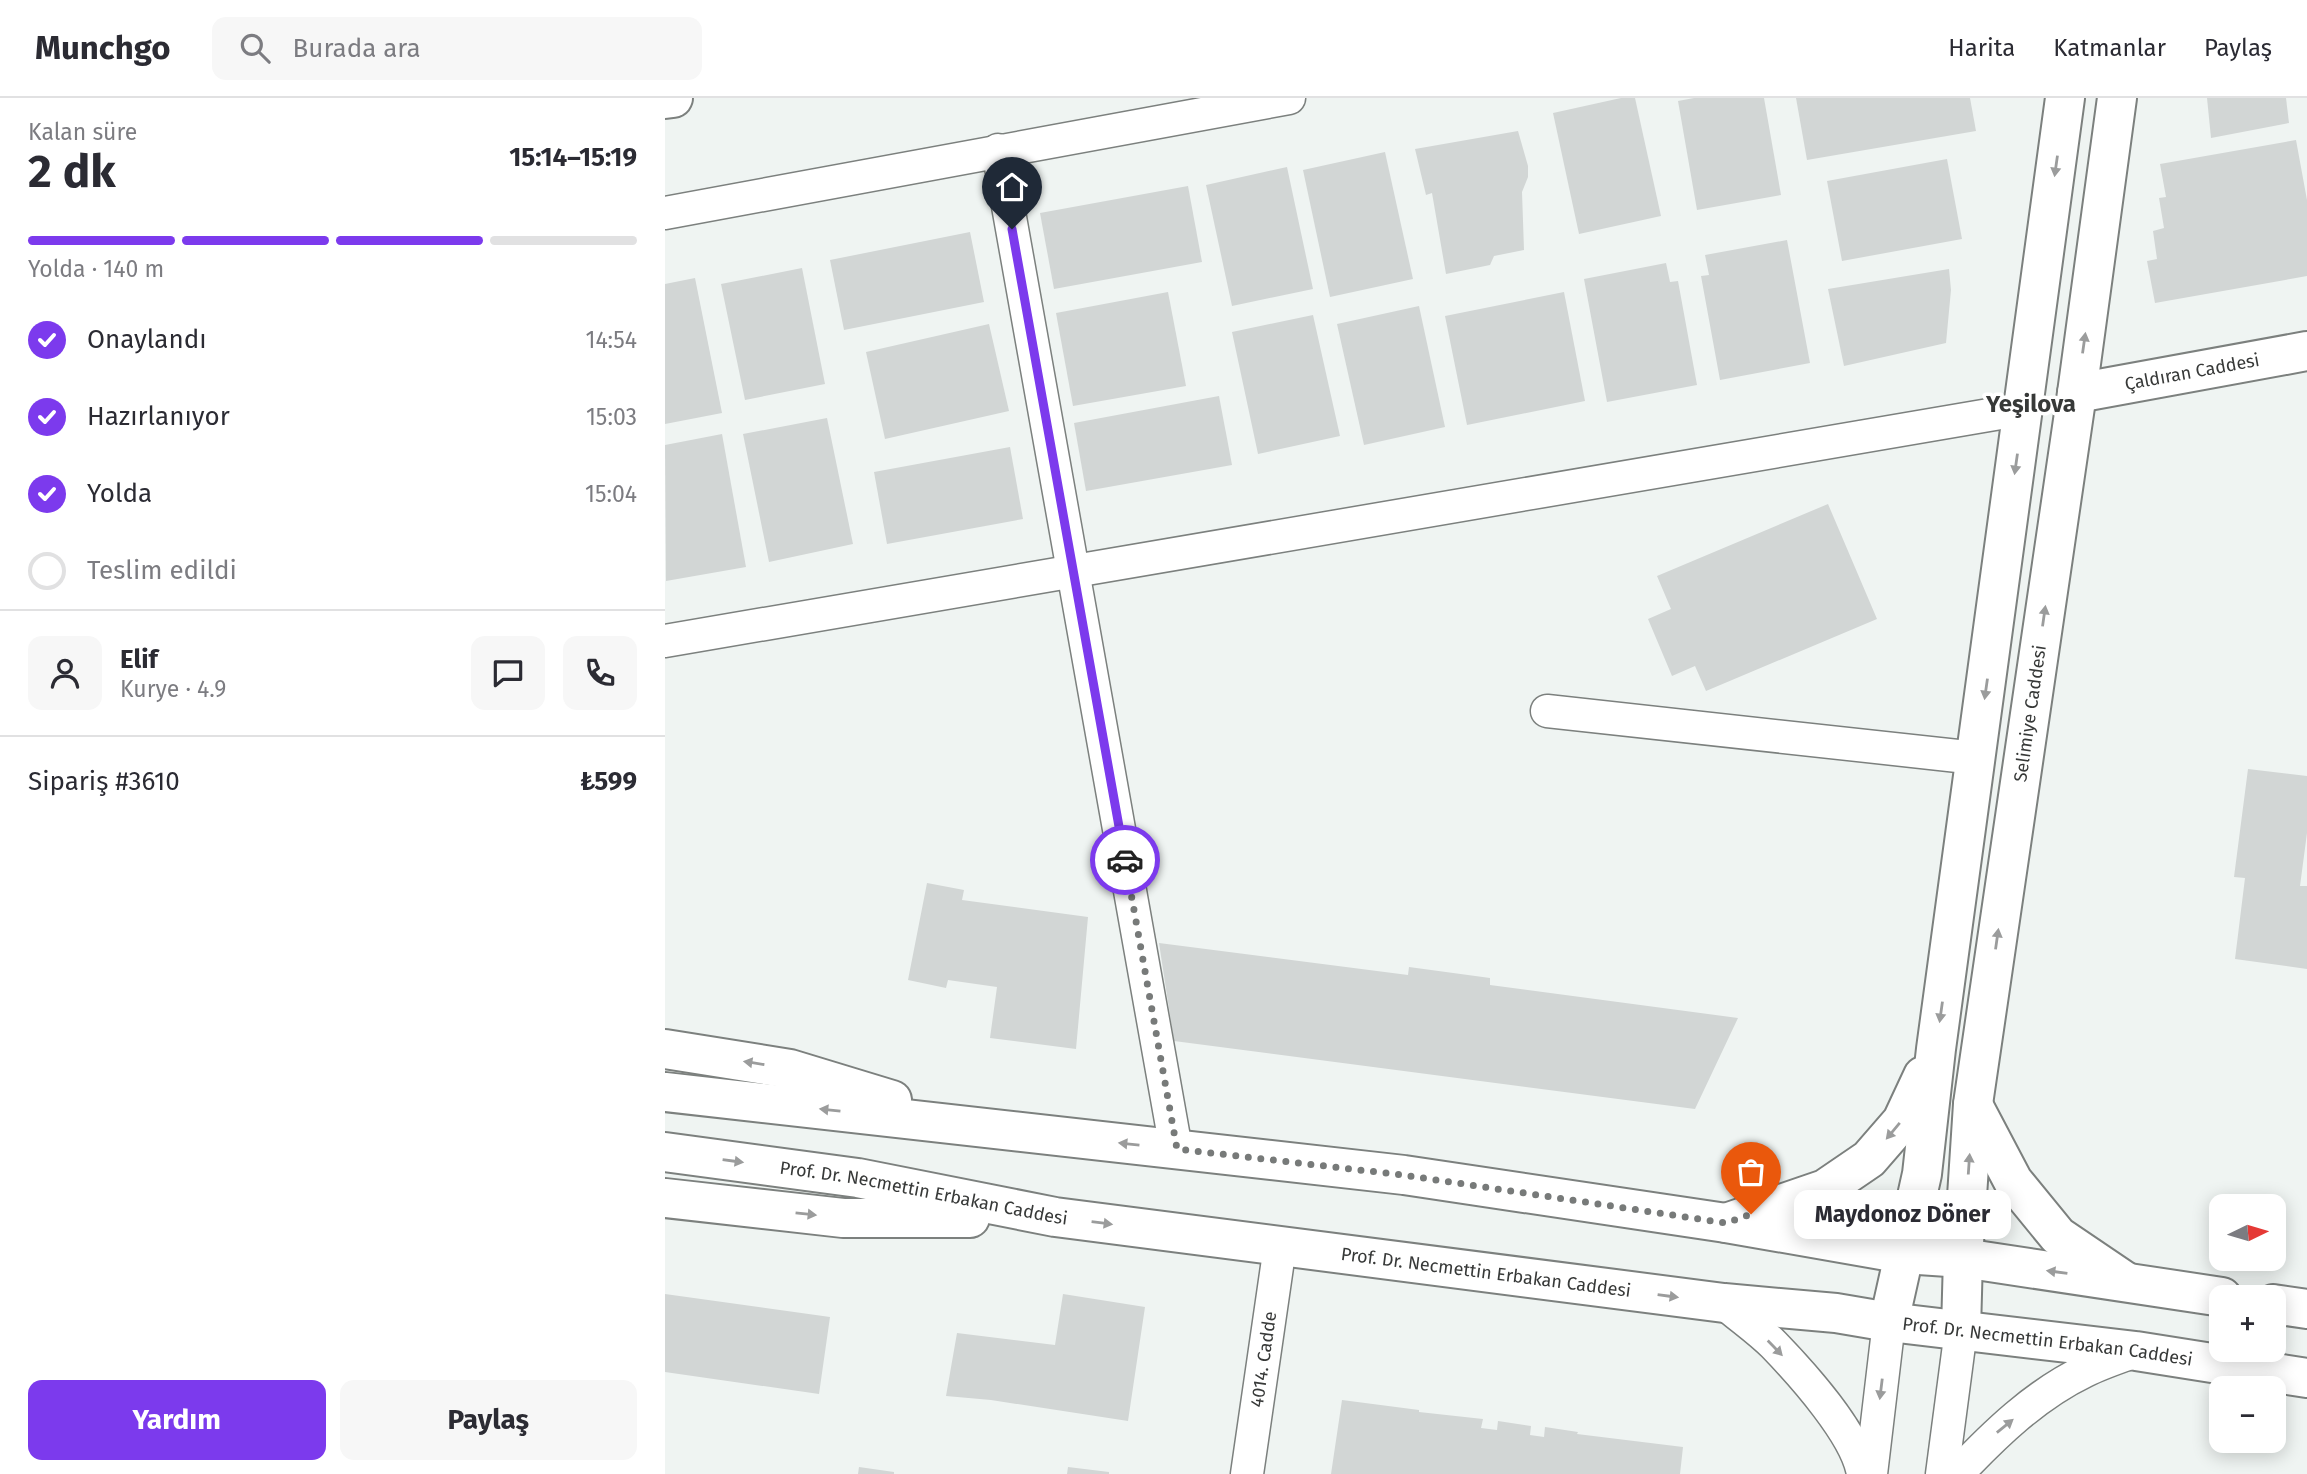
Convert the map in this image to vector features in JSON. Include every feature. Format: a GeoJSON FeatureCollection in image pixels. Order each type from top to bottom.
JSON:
{"type":"FeatureCollection","features":[{"type":"Feature","properties":{"kind":"main road"},"geometry":{"type":"LineString","coordinates":[[665,100],[673,98]]}},
{"type":"Feature","properties":{"kind":"main road"},"geometry":{"type":"LineString","coordinates":[[1889,1322],[1922,1174],[1936,1049],[2065,98]]}},
{"type":"Feature","properties":{"kind":"main road","name":"Selimiye Caddesi"},"geometry":{"type":"LineString","coordinates":[[1961,1330],[1973,1104],[2077,394],[2117,98]]}},
{"type":"Feature","properties":{"kind":"main road","name":"Çaldıran Caddesi"},"geometry":{"type":"LineString","coordinates":[[2077,394],[2307,351]]}},
{"type":"Feature","properties":{"kind":"main road"},"geometry":{"type":"LineString","coordinates":[[665,1049],[790,1069],[985,1128]]}},
{"type":"Feature","properties":{"kind":"main road"},"geometry":{"type":"LineString","coordinates":[[1726,1223],[1825,1189],[1869,1159],[1902,1121],[1936,1049]]}},
{"type":"Feature","properties":{"kind":"main road"},"geometry":{"type":"LineString","coordinates":[[665,1091],[1403,1175],[1726,1223],[1904,1254],[1963,1258],[2209,1295]]}},
{"type":"Feature","properties":{"kind":"main road"},"geometry":{"type":"LineString","coordinates":[[1973,1104],[2013,1181],[2058,1236],[2126,1282]]}},
{"type":"Feature","properties":{"kind":"main road","name":"Prof. Dr. Necmettin Erbakan Caddesi"},"geometry":{"type":"LineString","coordinates":[[665,1152],[858,1178],[1055,1217],[1724,1303],[1836,1313],[1889,1322],[2136,1350],[2307,1378]]}},
{"type":"Feature","properties":{"kind":"main road"},"geometry":{"type":"LineString","coordinates":[[665,1198],[843,1218],[1055,1217]]}},
{"type":"Feature","properties":{"kind":"main road"},"geometry":{"type":"LineString","coordinates":[[2286,1306],[2307,1309]]}},
{"type":"Feature","properties":{"kind":"street"},"geometry":{"type":"LineString","coordinates":[[665,213],[1289,98]]}},
{"type":"Feature","properties":{"kind":"street"},"geometry":{"type":"LineString","coordinates":[[998,150],[1177,1149]]}},
{"type":"Feature","properties":{"kind":"street"},"geometry":{"type":"LineString","coordinates":[[665,641],[2024,409]]}},
{"type":"Feature","properties":{"kind":"street"},"geometry":{"type":"LineString","coordinates":[[1547,711],[1976,758]]}},
{"type":"Feature","properties":{"kind":"street","name":"4014. Cadde"},"geometry":{"type":"LineString","coordinates":[[1247,1474],[1280,1246]]}},
{"type":"Feature","properties":{"kind":"street"},"geometry":{"type":"LineString","coordinates":[[1724,1303],[1773,1345],[1811,1389],[1843,1429],[1861,1464],[1863,1474]]}},
{"type":"Feature","properties":{"kind":"street"},"geometry":{"type":"LineString","coordinates":[[1871,1474],[1889,1322]]}},
{"type":"Feature","properties":{"kind":"street"},"geometry":{"type":"LineString","coordinates":[[1942,1474],[1961,1330]]}},
{"type":"Feature","properties":{"kind":"street"},"geometry":{"type":"LineString","coordinates":[[1957,1474],[2000,1429],[2043,1396],[2084,1371],[2136,1350]]}},
{"type":"Feature","properties":{"kind":"building"},"geometry":{"type":"Polygon","coordinates":[[[1621,98],[1635,98],[1661,216],[1579,234],[1553,113],[1621,98]]]}},
{"type":"Feature","properties":{"kind":"building"},"geometry":{"type":"Polygon","coordinates":[[[1694,98],[1764,98],[1781,195],[1697,210],[1678,101],[1694,98]]]}},
{"type":"Feature","properties":{"kind":"building"},"geometry":{"type":"Polygon","coordinates":[[[1796,98],[1970,98],[1976,131],[1807,160],[1796,98]]]}},
{"type":"Feature","properties":{"kind":"building"},"geometry":{"type":"Polygon","coordinates":[[[2207,98],[2286,98],[2289,123],[2211,138],[2207,98]]]}},
{"type":"Feature","properties":{"kind":"building"},"geometry":{"type":"Polygon","coordinates":[[[1518,131],[1528,166],[1528,177],[1522,192],[1524,250],[1494,256],[1490,265],[1446,274],[1432,193],[1426,195],[1415,149],[1518,131]]]}},
{"type":"Feature","properties":{"kind":"building"},"geometry":{"type":"Polygon","coordinates":[[[2296,140],[2307,200],[2307,276],[2155,303],[2147,261],[2157,259],[2153,231],[2164,228],[2159,198],[2166,197],[2160,164],[2296,140]]]}},
{"type":"Feature","properties":{"kind":"building"},"geometry":{"type":"Polygon","coordinates":[[[1385,152],[1413,279],[1330,297],[1303,170],[1385,152]]]}},
{"type":"Feature","properties":{"kind":"building"},"geometry":{"type":"Polygon","coordinates":[[[1947,159],[1962,239],[1842,261],[1827,181],[1947,159]]]}},
{"type":"Feature","properties":{"kind":"building"},"geometry":{"type":"Polygon","coordinates":[[[1287,167],[1313,289],[1232,306],[1206,185],[1287,167]]]}},
{"type":"Feature","properties":{"kind":"building"},"geometry":{"type":"Polygon","coordinates":[[[1188,186],[1202,262],[1054,289],[1040,213],[1188,186]]]}},
{"type":"Feature","properties":{"kind":"building"},"geometry":{"type":"Polygon","coordinates":[[[970,232],[984,302],[844,330],[830,260],[970,232]]]}},
{"type":"Feature","properties":{"kind":"building"},"geometry":{"type":"Polygon","coordinates":[[[1787,240],[1810,363],[1720,380],[1701,276],[1709,275],[1705,255],[1787,240]]]}},
{"type":"Feature","properties":{"kind":"building"},"geometry":{"type":"Polygon","coordinates":[[[1666,263],[1670,282],[1678,281],[1697,385],[1607,402],[1584,279],[1666,263]]]}},
{"type":"Feature","properties":{"kind":"building"},"geometry":{"type":"Polygon","coordinates":[[[802,268],[825,384],[745,400],[721,284],[802,268]]]}},
{"type":"Feature","properties":{"kind":"building"},"geometry":{"type":"Polygon","coordinates":[[[1949,269],[1951,290],[1946,343],[1844,366],[1828,289],[1949,269]]]}},
{"type":"Feature","properties":{"kind":"building"},"geometry":{"type":"Polygon","coordinates":[[[695,278],[722,413],[665,424],[665,284],[695,278]]]}},
{"type":"Feature","properties":{"kind":"building"},"geometry":{"type":"Polygon","coordinates":[[[1168,292],[1186,386],[1073,406],[1056,313],[1168,292]]]}},
{"type":"Feature","properties":{"kind":"building"},"geometry":{"type":"Polygon","coordinates":[[[1564,292],[1585,401],[1467,425],[1445,316],[1564,292]]]}},
{"type":"Feature","properties":{"kind":"building"},"geometry":{"type":"Polygon","coordinates":[[[1419,306],[1445,427],[1364,445],[1337,324],[1419,306]]]}},
{"type":"Feature","properties":{"kind":"building"},"geometry":{"type":"Polygon","coordinates":[[[1313,315],[1340,436],[1258,454],[1232,332],[1313,315]]]}},
{"type":"Feature","properties":{"kind":"building"},"geometry":{"type":"Polygon","coordinates":[[[989,324],[1009,411],[885,439],[866,352],[989,324]]]}},
{"type":"Feature","properties":{"kind":"building"},"geometry":{"type":"Polygon","coordinates":[[[1219,396],[1232,465],[1086,491],[1074,423],[1219,396]]]}},
{"type":"Feature","properties":{"kind":"building"},"geometry":{"type":"Polygon","coordinates":[[[827,418],[853,544],[769,562],[743,434],[827,418]]]}},
{"type":"Feature","properties":{"kind":"building"},"geometry":{"type":"Polygon","coordinates":[[[722,434],[746,567],[666,581],[665,445],[722,434]]]}},
{"type":"Feature","properties":{"kind":"building"},"geometry":{"type":"Polygon","coordinates":[[[1010,447],[1023,519],[887,544],[874,472],[1010,447]]]}},
{"type":"Feature","properties":{"kind":"building"},"geometry":{"type":"Polygon","coordinates":[[[1828,504],[1877,619],[1706,691],[1695,666],[1672,676],[1648,619],[1671,609],[1657,576],[1828,504]]]}},
{"type":"Feature","properties":{"kind":"building"},"geometry":{"type":"Polygon","coordinates":[[[2248,769],[2307,776],[2307,833],[2300,886],[2307,886],[2307,969],[2235,959],[2245,878],[2234,877],[2248,769]]]}},
{"type":"Feature","properties":{"kind":"building"},"geometry":{"type":"Polygon","coordinates":[[[927,883],[964,890],[962,900],[1088,917],[1076,1049],[990,1038],[997,987],[948,980],[946,988],[908,980],[927,883]]]}},
{"type":"Feature","properties":{"kind":"building"},"geometry":{"type":"Polygon","coordinates":[[[1159,943],[1408,975],[1409,967],[1490,978],[1490,985],[1738,1018],[1695,1109],[1174,1041],[1159,943]]]}},
{"type":"Feature","properties":{"kind":"building"},"geometry":{"type":"Polygon","coordinates":[[[665,1294],[830,1317],[819,1394],[665,1372],[665,1294]]]}},
{"type":"Feature","properties":{"kind":"building"},"geometry":{"type":"Polygon","coordinates":[[[1063,1294],[1145,1307],[1128,1421],[991,1400],[946,1396],[957,1333],[1055,1345],[1063,1294]]]}},
{"type":"Feature","properties":{"kind":"building"},"geometry":{"type":"Polygon","coordinates":[[[1342,1400],[1483,1419],[1481,1428],[1497,1430],[1498,1421],[1531,1426],[1530,1435],[1544,1437],[1545,1427],[1578,1432],[1577,1434],[1683,1447],[1680,1474],[1331,1474],[1342,1400]]]}},
{"type":"Feature","properties":{"kind":"building"},"geometry":{"type":"Polygon","coordinates":[[[859,1467],[894,1472],[894,1474],[858,1474],[859,1467]]]}},
{"type":"Feature","properties":{"kind":"building"},"geometry":{"type":"Polygon","coordinates":[[[1068,1467],[1109,1472],[1109,1474],[1067,1474],[1068,1467]]]}},
{"type":"Feature","properties":{"kind":"way so far"},"geometry":{"type":"LineString","coordinates":[[1125,860],[1177,1149],[1403,1175],[1726,1223],[1751,1214]]}},
{"type":"Feature","properties":{"kind":"place","name":"Maydonoz Döner"},"geometry":{"type":"Point","coordinates":[1751,1214]}},
{"type":"Feature","properties":{"kind":"district","name":"Yeşilova"},"geometry":{"type":"Point","coordinates":[2031,404]}},
{"type":"Feature","properties":{"kind":"route"},"geometry":{"type":"LineString","coordinates":[[1012,229],[1125,860]]}}]}
